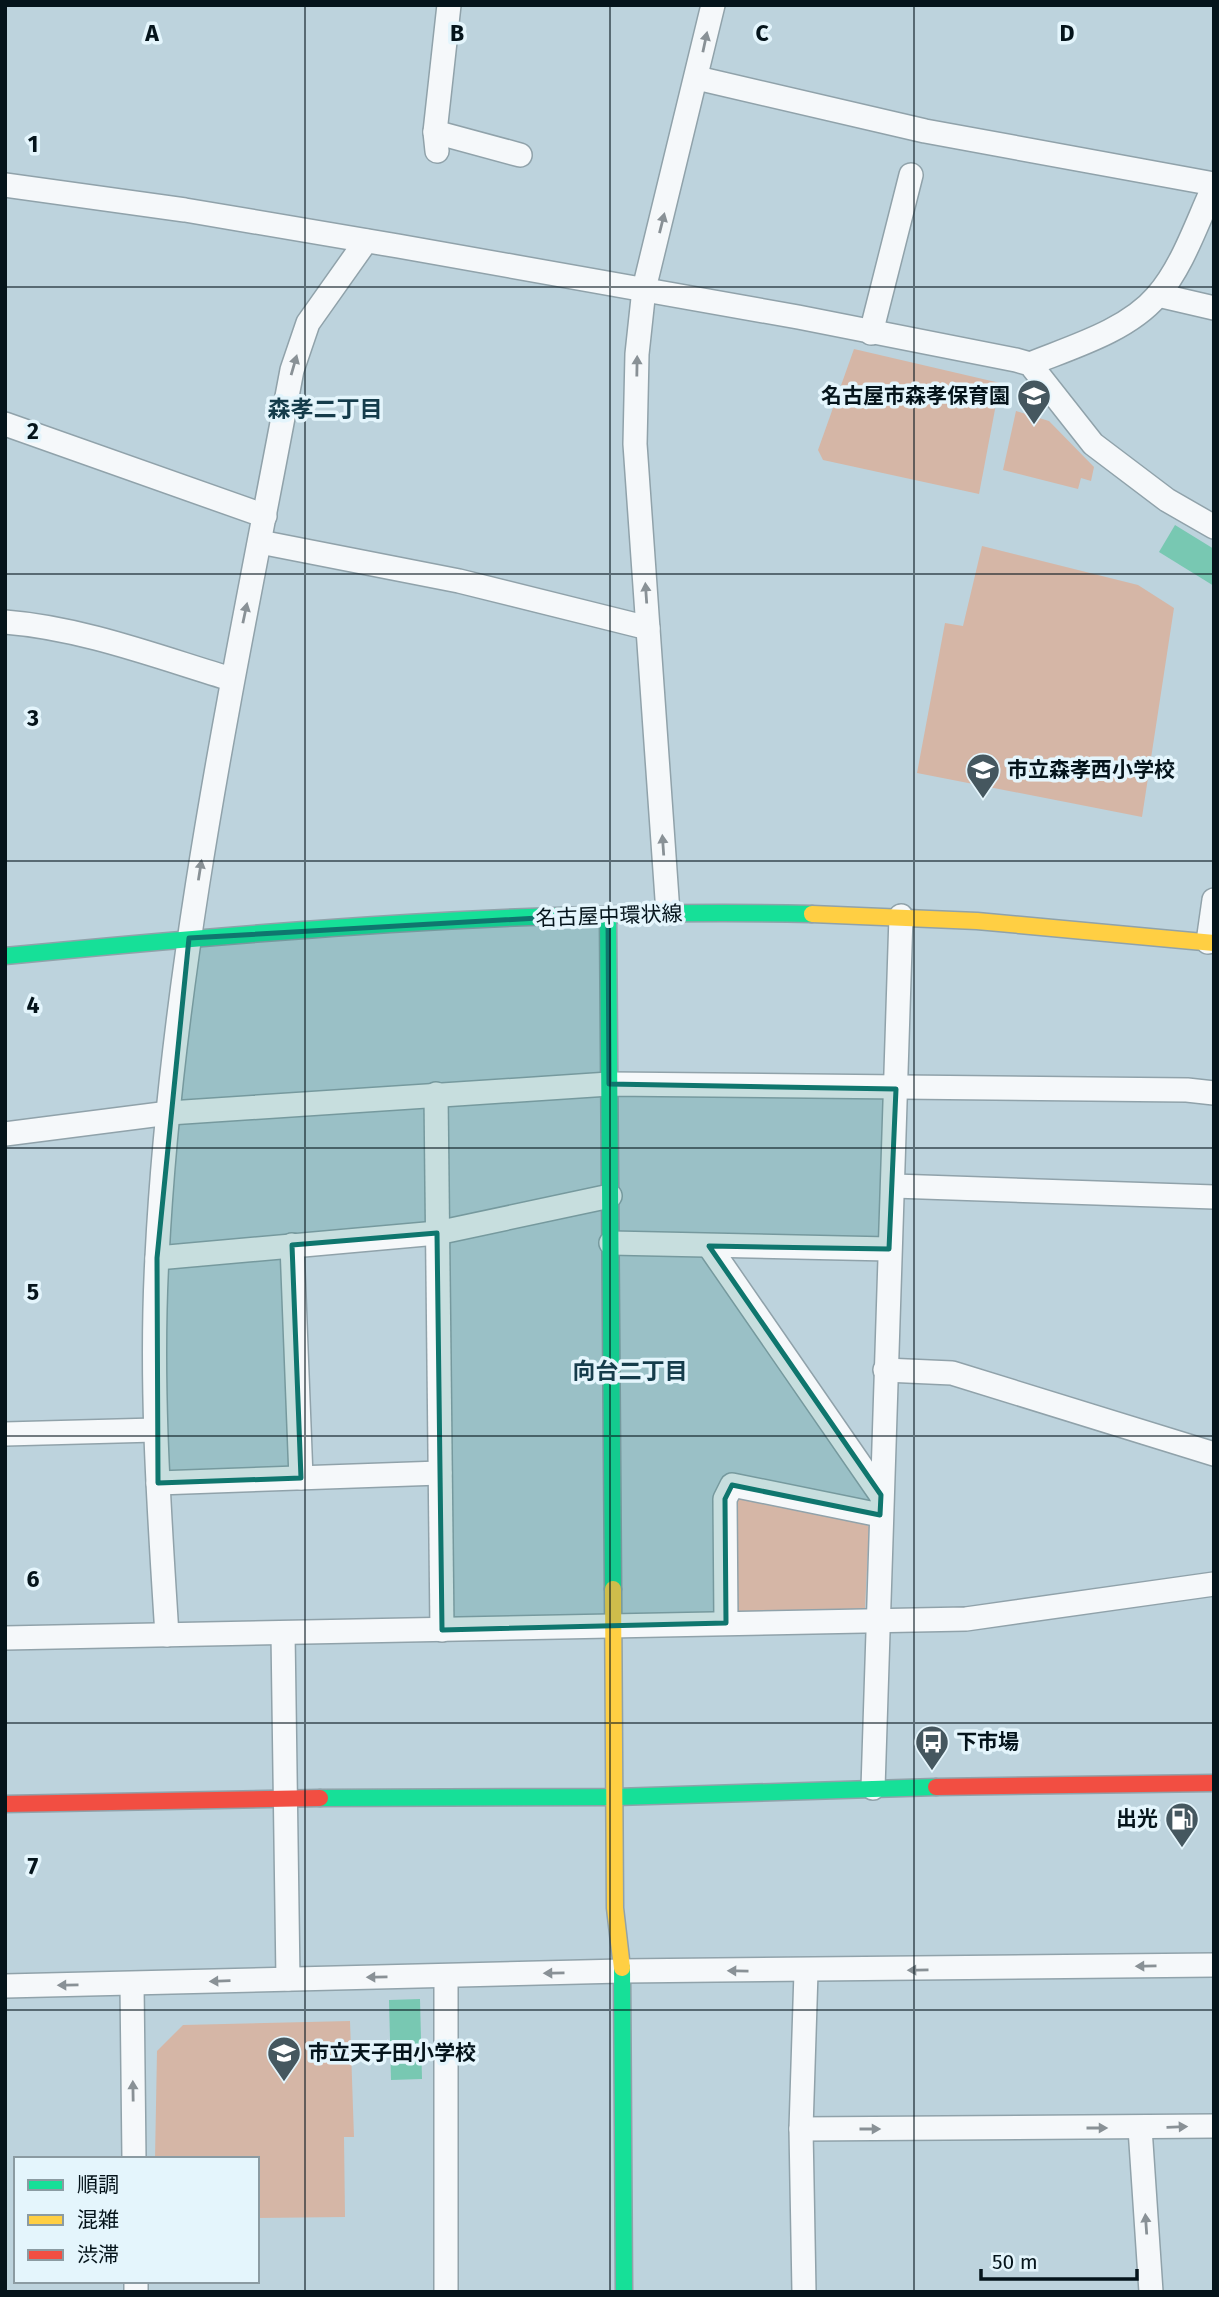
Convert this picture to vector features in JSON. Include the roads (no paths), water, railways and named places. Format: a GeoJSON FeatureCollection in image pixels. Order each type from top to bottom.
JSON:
{"type":"FeatureCollection","features":[{"type":"Feature","properties":{"kind":"street"},"geometry":{"type":"LineString","coordinates":[[449,5],[436,141],[520,155]]}},
{"type":"Feature","properties":{"kind":"street"},"geometry":{"type":"LineString","coordinates":[[668,913],[635,444],[637,354],[644,289],[713,5]]}},
{"type":"Feature","properties":{"kind":"street"},"geometry":{"type":"LineString","coordinates":[[5,185],[185,210],[644,289],[1030,364],[1115,327],[1141,311],[1158,295],[1181,255],[1214,185],[925,131],[697,78]]}},
{"type":"Feature","properties":{"kind":"street"},"geometry":{"type":"LineString","coordinates":[[871,333],[911,175]]}},
{"type":"Feature","properties":{"kind":"street"},"geometry":{"type":"LineString","coordinates":[[167,1635],[155,1430],[157,1258],[188,938],[232,679],[292,370],[308,323],[366,241]]}},
{"type":"Feature","properties":{"kind":"street"},"geometry":{"type":"LineString","coordinates":[[1158,295],[1214,307]]}},
{"type":"Feature","properties":{"kind":"street"},"geometry":{"type":"LineString","coordinates":[[1030,364],[1093,443],[1167,500],[1214,527]]}},
{"type":"Feature","properties":{"kind":"street"},"geometry":{"type":"LineString","coordinates":[[5,424],[265,516]]}},
{"type":"Feature","properties":{"kind":"street"},"geometry":{"type":"LineString","coordinates":[[260,542],[459,581],[648,628]]}},
{"type":"Feature","properties":{"kind":"street"},"geometry":{"type":"LineString","coordinates":[[5,622],[31,624],[103,641],[232,679]]}},
{"type":"Feature","properties":{"kind":"street"},"geometry":{"type":"LineString","coordinates":[[1211,943],[1214,900]]}},
{"type":"Feature","properties":{"kind":"street","name":"名古屋中環状線"},"geometry":{"type":"LineString","coordinates":[[5,956],[188,938],[608,914],[668,913],[901,916],[1211,943]]}},
{"type":"Feature","properties":{"kind":"street"},"geometry":{"type":"LineString","coordinates":[[608,914],[615,1908],[622,1971],[624,2292]]}},
{"type":"Feature","properties":{"kind":"street"},"geometry":{"type":"LineString","coordinates":[[873,1788],[901,916]]}},
{"type":"Feature","properties":{"kind":"street"},"geometry":{"type":"LineString","coordinates":[[5,1134],[169,1113],[609,1084],[1187,1090],[1214,1094]]}},
{"type":"Feature","properties":{"kind":"street"},"geometry":{"type":"LineString","coordinates":[[436,1094],[442,1630]]}},
{"type":"Feature","properties":{"kind":"street"},"geometry":{"type":"LineString","coordinates":[[894,1186],[1214,1197]]}},
{"type":"Feature","properties":{"kind":"street"},"geometry":{"type":"LineString","coordinates":[[157,1258],[437,1233],[610,1196]]}},
{"type":"Feature","properties":{"kind":"street"},"geometry":{"type":"LineString","coordinates":[[611,1243],[889,1249]]}},
{"type":"Feature","properties":{"kind":"street"},"geometry":{"type":"LineString","coordinates":[[292,1245],[301,1478]]}},
{"type":"Feature","properties":{"kind":"street"},"geometry":{"type":"LineString","coordinates":[[709,1246],[881,1505]]}},
{"type":"Feature","properties":{"kind":"street"},"geometry":{"type":"LineString","coordinates":[[885,1370],[952,1373],[1214,1454]]}},
{"type":"Feature","properties":{"kind":"street"},"geometry":{"type":"LineString","coordinates":[[5,1434],[155,1430]]}},
{"type":"Feature","properties":{"kind":"street"},"geometry":{"type":"LineString","coordinates":[[158,1483],[440,1473]]}},
{"type":"Feature","properties":{"kind":"street"},"geometry":{"type":"LineString","coordinates":[[726,1623],[725,1499],[732,1485],[881,1505]]}},
{"type":"Feature","properties":{"kind":"street"},"geometry":{"type":"LineString","coordinates":[[5,1637],[966,1619],[1214,1584]]}},
{"type":"Feature","properties":{"kind":"street"},"geometry":{"type":"LineString","coordinates":[[283,1633],[288,1979]]}},
{"type":"Feature","properties":{"kind":"street"},"geometry":{"type":"LineString","coordinates":[[5,1804],[284,1798],[616,1797],[873,1788],[1214,1783]]}},
{"type":"Feature","properties":{"kind":"street"},"geometry":{"type":"LineString","coordinates":[[5,1986],[622,1971],[806,1972],[1214,1965]]}},
{"type":"Feature","properties":{"kind":"street"},"geometry":{"type":"LineString","coordinates":[[804,2292],[801,2129],[806,1972]]}},
{"type":"Feature","properties":{"kind":"street"},"geometry":{"type":"LineString","coordinates":[[446,1976],[446,2292]]}},
{"type":"Feature","properties":{"kind":"street"},"geometry":{"type":"LineString","coordinates":[[132,1984],[134,2157]]}},
{"type":"Feature","properties":{"kind":"street"},"geometry":{"type":"LineString","coordinates":[[801,2129],[1214,2126]]}},
{"type":"Feature","properties":{"kind":"street"},"geometry":{"type":"LineString","coordinates":[[1140,2128],[1151,2292]]}},
{"type":"Feature","properties":{"kind":"place","name":"名古屋市森孝保育園"},"geometry":{"type":"Point","coordinates":[1034,426]}},
{"type":"Feature","properties":{"kind":"place","name":"市立森孝西小学校"},"geometry":{"type":"Point","coordinates":[983,800]}},
{"type":"Feature","properties":{"kind":"place","name":"下市場"},"geometry":{"type":"Point","coordinates":[932,1772]}},
{"type":"Feature","properties":{"kind":"place","name":"出光"},"geometry":{"type":"Point","coordinates":[1182,1849]}},
{"type":"Feature","properties":{"kind":"place","name":"市立天子田小学校"},"geometry":{"type":"Point","coordinates":[284,2083]}},
{"type":"Feature","properties":{"kind":"district","name":"森孝二丁目"},"geometry":{"type":"Point","coordinates":[325,409]}},
{"type":"Feature","properties":{"kind":"district","name":"向台二丁目"},"geometry":{"type":"Point","coordinates":[630,1371]}}]}
